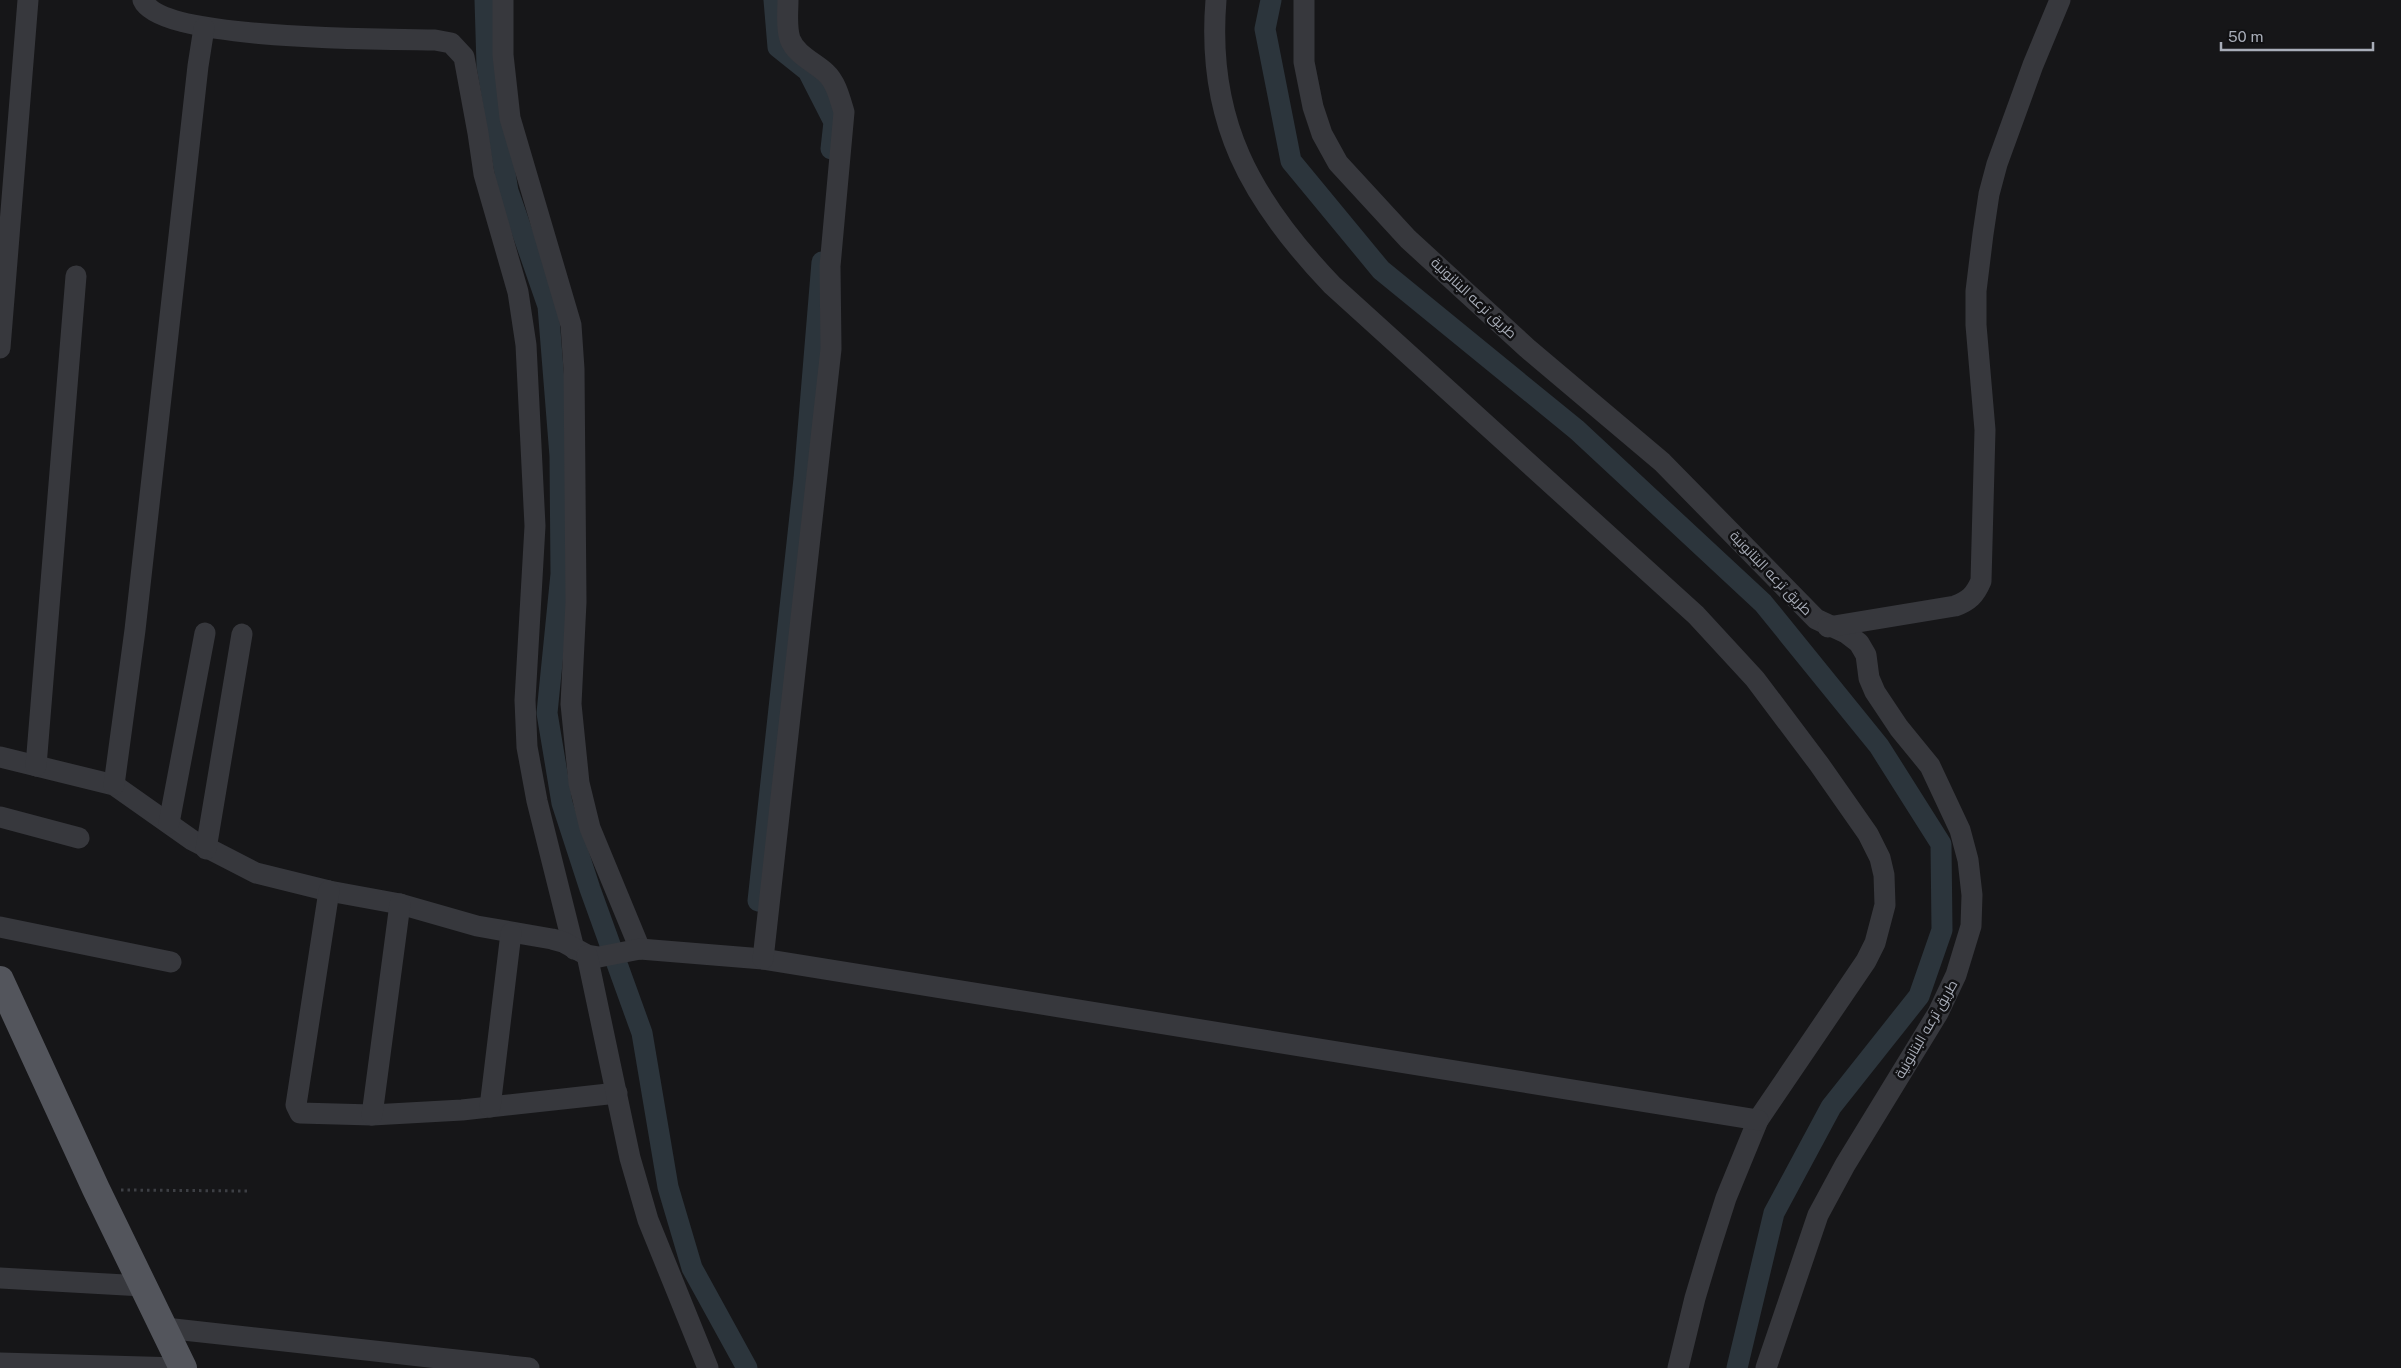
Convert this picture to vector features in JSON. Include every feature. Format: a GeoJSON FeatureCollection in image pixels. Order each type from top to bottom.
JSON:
{"type":"FeatureCollection","features":[{"type":"Feature","properties":{"kind":"main road"},"geometry":{"type":"LineString","coordinates":[[0,981],[96,1190],[182,1368]]}},
{"type":"Feature","properties":{"kind":"street"},"geometry":{"type":"LineString","coordinates":[[0,348],[28,0]]}},
{"type":"Feature","properties":{"kind":"street"},"geometry":{"type":"LineString","coordinates":[[143,0],[153,11],[204,28],[284,36],[435,40],[451,43],[464,57],[484,174],[518,292],[526,345],[534,526],[529,646],[524,700],[527,747],[537,801],[587,954],[630,1158],[648,1220],[708,1368]]}},
{"type":"Feature","properties":{"kind":"street"},"geometry":{"type":"LineString","coordinates":[[503,0],[503,55],[510,118],[571,324],[574,369],[576,592],[571,704],[579,783],[590,828],[633,950]]}},
{"type":"Feature","properties":{"kind":"street"},"geometry":{"type":"LineString","coordinates":[[762,959],[831,349],[830,266],[844,112],[838,93],[828,74],[794,47],[789,38],[788,0]]}},
{"type":"Feature","properties":{"kind":"street"},"geometry":{"type":"LineString","coordinates":[[1216,0],[1214,30],[1217,75],[1224,118],[1240,157],[1282,228],[1303,254],[1354,305],[1696,615],[1755,679],[1819,764],[1868,834],[1880,858],[1886,890],[1885,905],[1875,943],[1854,980],[1758,1120],[1726,1198],[1694,1298],[1678,1368]]}},
{"type":"Feature","properties":{"kind":"street","name":"طريق ترعه البتانونية"},"geometry":{"type":"LineString","coordinates":[[1304,0],[1304,62],[1313,107],[1331,155],[1408,239],[1527,348],[1662,462],[1816,619],[1828,627],[1846,633],[1860,643],[1866,655],[1869,678],[1875,692],[1899,728],[1930,766],[1960,830],[1968,860],[1972,895],[1971,926],[1956,975],[1938,1013],[1845,1165],[1818,1215],[1766,1368]]}},
{"type":"Feature","properties":{"kind":"street"},"geometry":{"type":"LineString","coordinates":[[1828,627],[1955,606],[1967,601],[1976,593],[1981,581],[1985,430],[1976,325],[1976,291],[1983,234],[1996,164],[2032,65],[2060,0]]}},
{"type":"Feature","properties":{"kind":"street"},"geometry":{"type":"LineString","coordinates":[[114,785],[135,630],[198,66],[204,28]]}},
{"type":"Feature","properties":{"kind":"street"},"geometry":{"type":"LineString","coordinates":[[36,766],[76,276]]}},
{"type":"Feature","properties":{"kind":"street"},"geometry":{"type":"LineString","coordinates":[[169,823],[205,633]]}},
{"type":"Feature","properties":{"kind":"street"},"geometry":{"type":"LineString","coordinates":[[206,849],[242,634]]}},
{"type":"Feature","properties":{"kind":"street"},"geometry":{"type":"LineString","coordinates":[[0,757],[114,785],[206,849],[256,873],[329,891],[400,904],[451,920],[558,941],[587,954],[633,950],[762,959],[1758,1120]]}},
{"type":"Feature","properties":{"kind":"street"},"geometry":{"type":"LineString","coordinates":[[0,817],[79,838]]}},
{"type":"Feature","properties":{"kind":"street"},"geometry":{"type":"LineString","coordinates":[[329,891],[297,1110],[305,1114],[372,1115],[490,1107],[617,1093]]}},
{"type":"Feature","properties":{"kind":"street"},"geometry":{"type":"LineString","coordinates":[[372,1115],[400,904]]}},
{"type":"Feature","properties":{"kind":"street"},"geometry":{"type":"LineString","coordinates":[[0,927],[171,962]]}},
{"type":"Feature","properties":{"kind":"street"},"geometry":{"type":"LineString","coordinates":[[490,1107],[511,933]]}},
{"type":"Feature","properties":{"kind":"street"},"geometry":{"type":"LineString","coordinates":[[0,1278],[144,1286]]}},
{"type":"Feature","properties":{"kind":"street"},"geometry":{"type":"LineString","coordinates":[[164,1328],[529,1368]]}},
{"type":"Feature","properties":{"kind":"street"},"geometry":{"type":"LineString","coordinates":[[0,1363],[182,1368]]}},
{"type":"Feature","properties":{"kind":"path"},"geometry":{"type":"LineString","coordinates":[[96,1190],[247,1191]]}},
{"type":"Feature","properties":{"kind":"waterway"},"geometry":{"type":"LineString","coordinates":[[485,0],[487,66],[508,191],[548,306],[560,456],[561,574],[547,713],[562,803],[590,889],[642,1033],[668,1187],[692,1268],[747,1368]]}},
{"type":"Feature","properties":{"kind":"waterway"},"geometry":{"type":"LineString","coordinates":[[774,0],[778,47],[808,71],[834,122],[831,149]]}},
{"type":"Feature","properties":{"kind":"waterway"},"geometry":{"type":"LineString","coordinates":[[1271,0],[1265,29],[1291,161],[1381,270],[1577,430],[1763,603],[1879,746],[1941,844],[1942,930],[1919,996],[1831,1107],[1774,1213],[1737,1368]]}},
{"type":"Feature","properties":{"kind":"waterway"},"geometry":{"type":"LineString","coordinates":[[758,901],[804,479],[822,262]]}}]}
